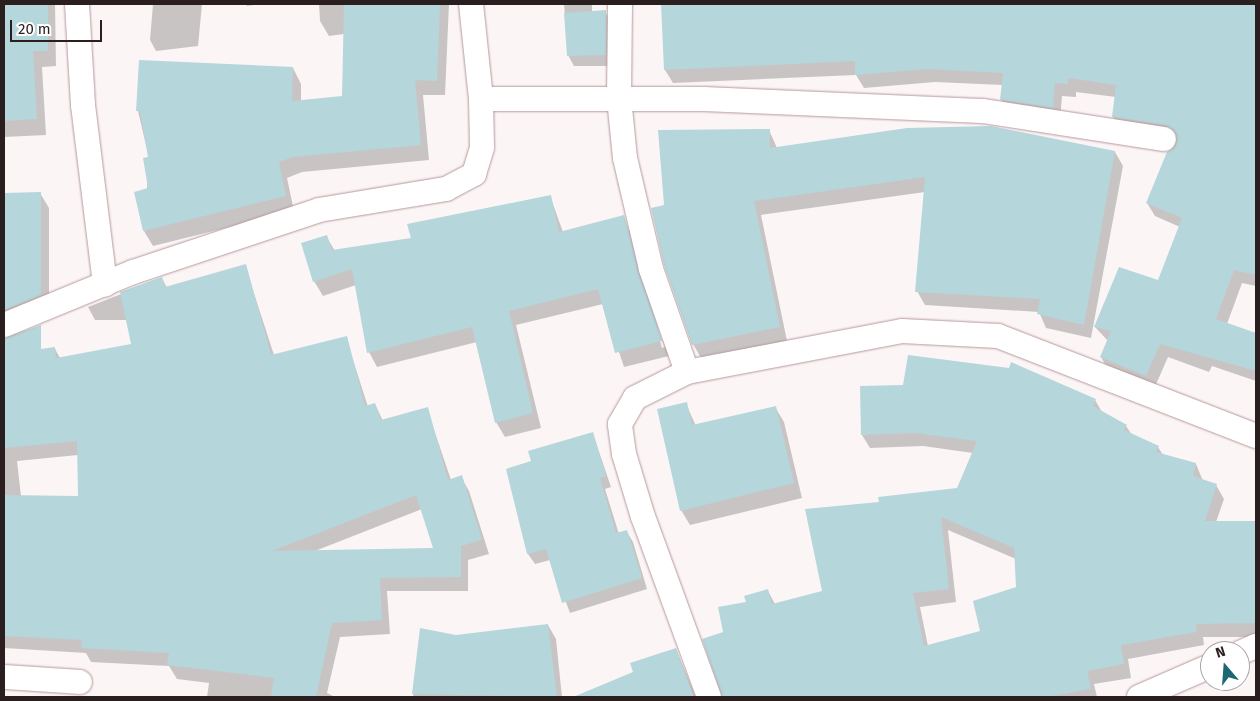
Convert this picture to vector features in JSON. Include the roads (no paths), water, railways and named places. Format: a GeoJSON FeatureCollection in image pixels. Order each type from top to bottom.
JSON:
{"type":"FeatureCollection","features":[{"type":"Feature","properties":{"kind":"street"},"geometry":{"type":"LineString","coordinates":[[77,4],[84,115],[106,285]]}},
{"type":"Feature","properties":{"kind":"street"},"geometry":{"type":"LineString","coordinates":[[4,325],[106,285],[319,210],[446,189],[474,174],[482,147],[481,99],[471,4]]}},
{"type":"Feature","properties":{"kind":"street"},"geometry":{"type":"LineString","coordinates":[[620,4],[619,98],[625,158],[651,269],[688,372]]}},
{"type":"Feature","properties":{"kind":"street"},"geometry":{"type":"LineString","coordinates":[[481,99],[619,98],[983,111],[1164,140]]}},
{"type":"Feature","properties":{"kind":"street"},"geometry":{"type":"LineString","coordinates":[[709,697],[643,517],[624,454],[620,424],[635,398],[688,372],[902,331],[998,336],[1256,436]]}},
{"type":"Feature","properties":{"kind":"street"},"geometry":{"type":"LineString","coordinates":[[1139,697],[1200,670]]}},
{"type":"Feature","properties":{"kind":"street"},"geometry":{"type":"LineString","coordinates":[[4,677],[80,682]]}}]}
